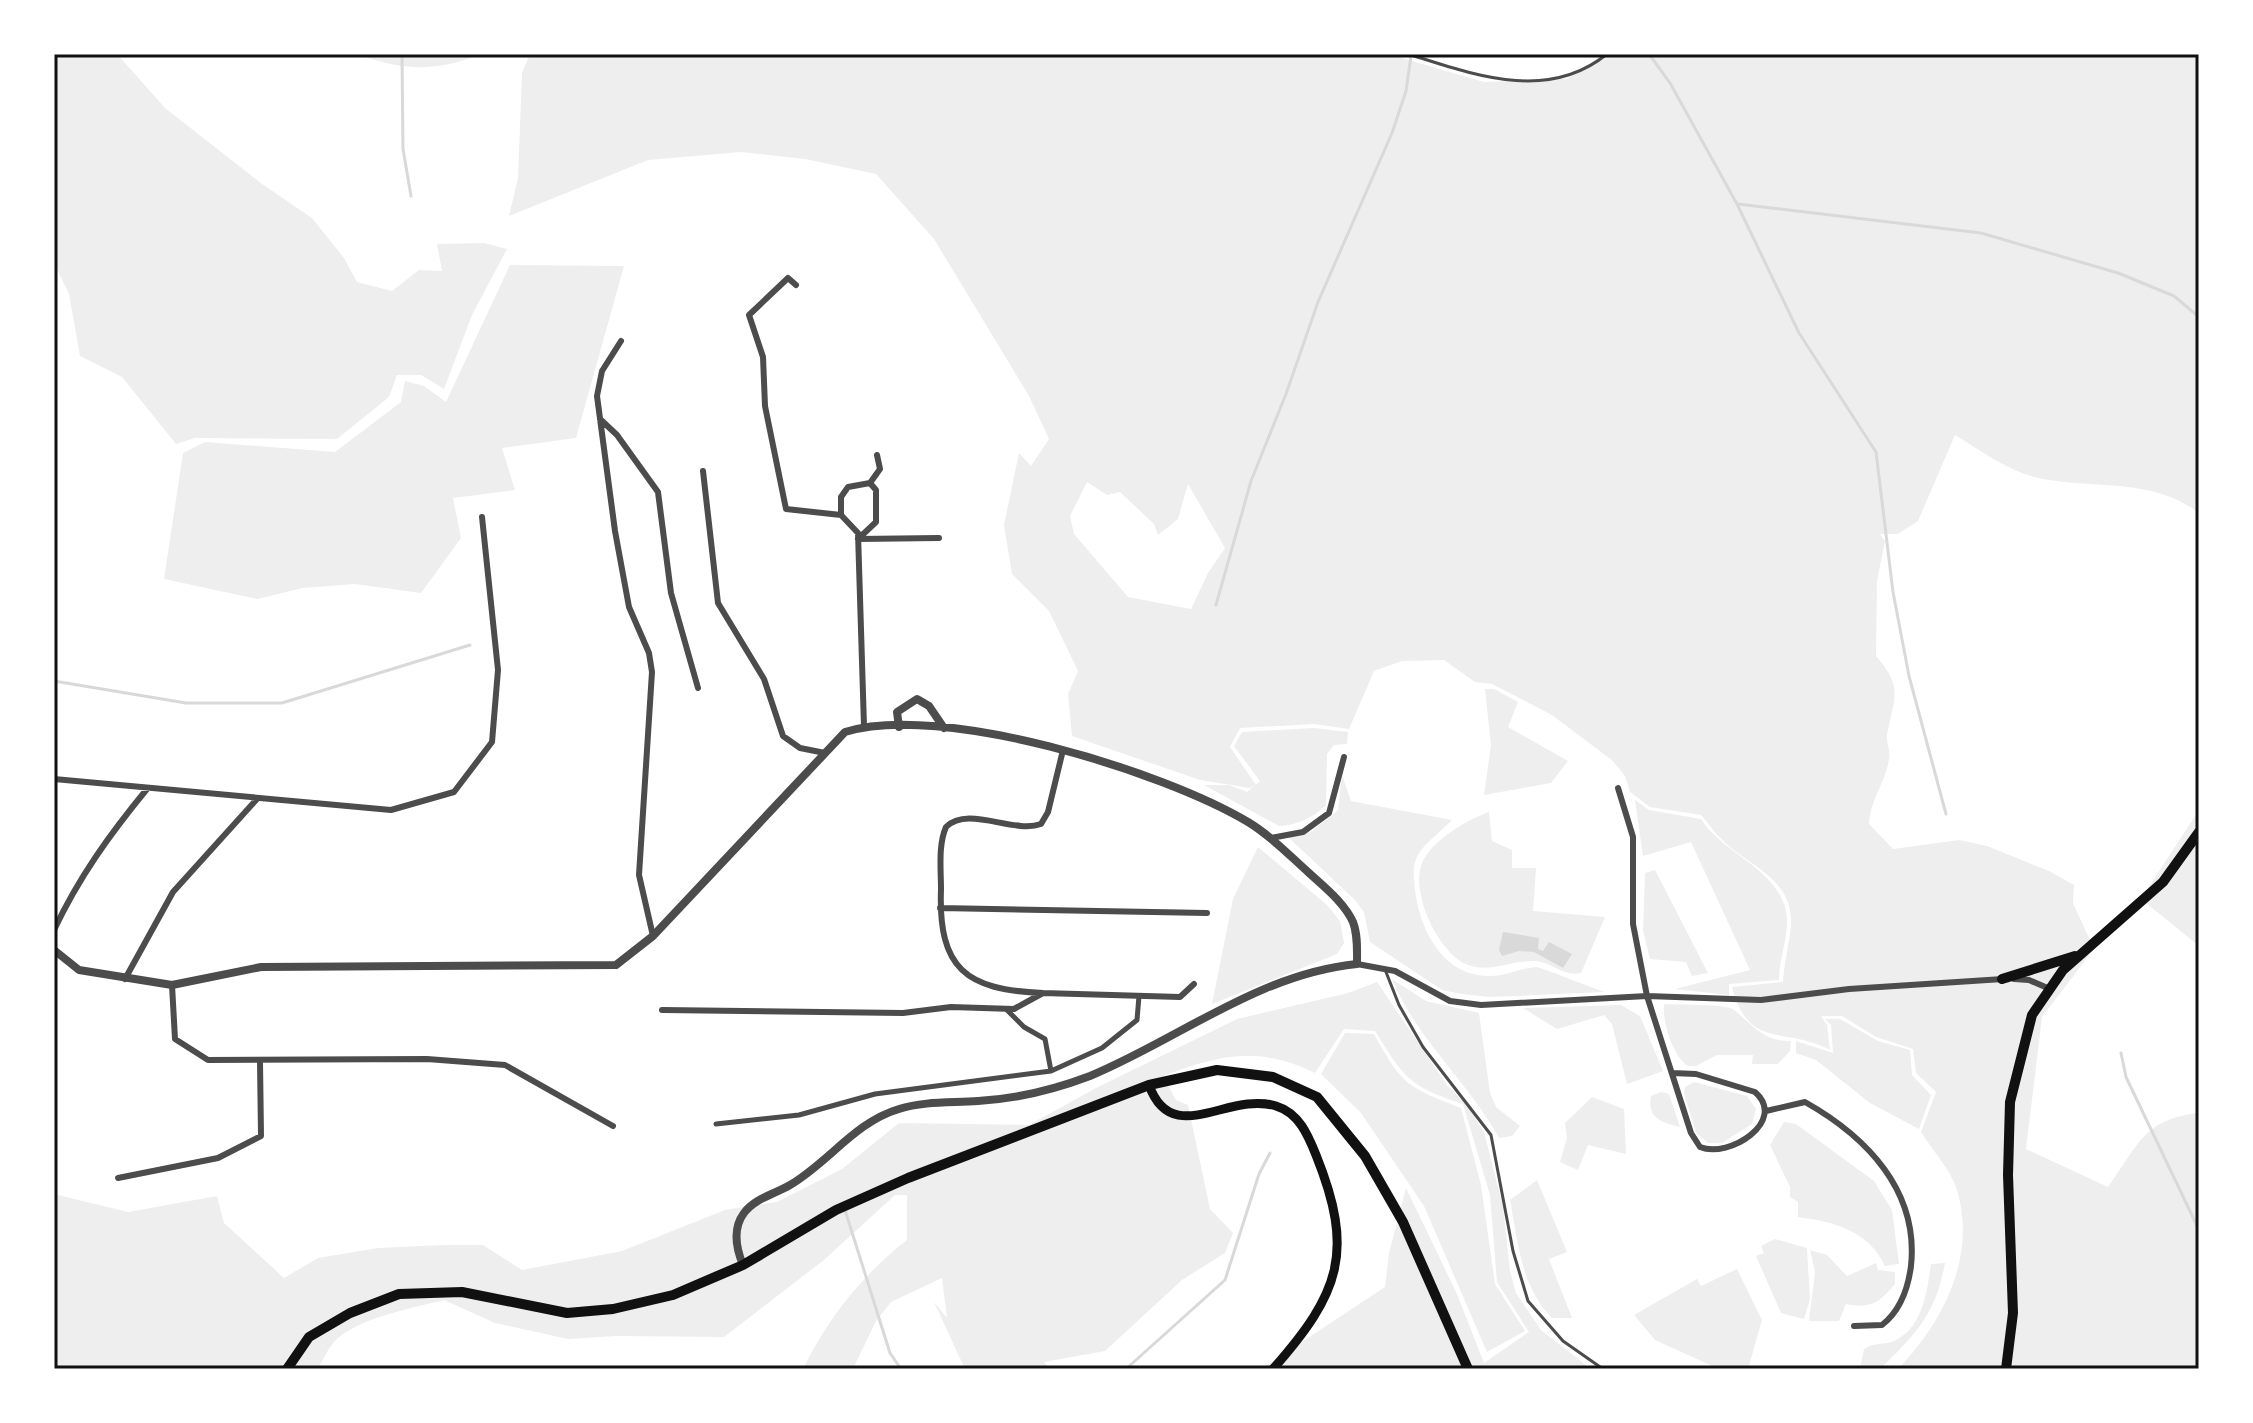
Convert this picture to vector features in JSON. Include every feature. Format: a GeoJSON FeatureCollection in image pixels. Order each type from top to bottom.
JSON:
{"type":"FeatureCollection","features":[{"type":"Feature","properties":{"kind":"main road"},"geometry":{"type":"LineString","coordinates":[[2006,1369],[2013,1313],[2008,1175],[2010,1102],[2032,1015],[2063,970],[2163,882],[2199,832]]}},
{"type":"Feature","properties":{"kind":"main road"},"geometry":{"type":"LineString","coordinates":[[2002,979],[2085,952]]}},
{"type":"Feature","properties":{"kind":"main road"},"geometry":{"type":"LineString","coordinates":[[287,1369],[309,1337],[350,1313],[399,1294],[462,1292],[567,1313],[613,1309],[673,1295],[743,1265],[856,1200],[1149,1085],[1217,1070],[1273,1077],[1317,1097],[1365,1156],[1403,1222],[1468,1369]]}},
{"type":"Feature","properties":{"kind":"main road"},"geometry":{"type":"LineString","coordinates":[[1149,1085],[1157,1105],[1172,1116],[1194,1115],[1229,1106],[1276,1105],[1297,1117],[1313,1146],[1332,1196],[1340,1236],[1325,1301],[1303,1336],[1273,1369]]}},
{"type":"Feature","properties":{"kind":"street"},"geometry":{"type":"LineString","coordinates":[[796,285],[788,278],[749,315],[763,357],[765,406],[786,509],[841,515],[858,533],[864,726]]}},
{"type":"Feature","properties":{"kind":"street"},"geometry":{"type":"LineString","coordinates":[[621,341],[598,383],[615,531],[629,607],[649,653],[652,672],[639,875],[653,936]]}},
{"type":"Feature","properties":{"kind":"street"},"geometry":{"type":"LineString","coordinates":[[600,419],[617,435],[658,492],[671,593],[698,688]]}},
{"type":"Feature","properties":{"kind":"street"},"geometry":{"type":"LineString","coordinates":[[870,483],[880,469],[877,455]]}},
{"type":"Feature","properties":{"kind":"street"},"geometry":{"type":"LineString","coordinates":[[703,471],[718,603],[764,679],[783,736],[800,748],[825,753]]}},
{"type":"Feature","properties":{"kind":"street"},"geometry":{"type":"LineString","coordinates":[[841,515],[841,497],[848,487],[870,483],[876,490],[876,522],[858,539]]}},
{"type":"Feature","properties":{"kind":"street"},"geometry":{"type":"LineString","coordinates":[[54,779],[391,810],[454,792],[492,742],[498,670],[482,517]]}},
{"type":"Feature","properties":{"kind":"street"},"geometry":{"type":"LineString","coordinates":[[858,539],[939,538]]}},
{"type":"Feature","properties":{"kind":"street"},"geometry":{"type":"LineString","coordinates":[[899,727],[897,712],[917,699],[929,706],[944,728]]}},
{"type":"Feature","properties":{"kind":"street"},"geometry":{"type":"LineString","coordinates":[[54,950],[79,970],[172,985],[261,967],[616,965],[653,936],[845,732],[864,726],[944,728],[1063,750],[1131,770],[1205,799],[1270,838],[1346,911],[1356,933],[1357,964]]}},
{"type":"Feature","properties":{"kind":"street"},"geometry":{"type":"LineString","coordinates":[[1063,750],[1048,812],[1041,824],[1023,826],[960,819],[946,827],[940,908],[949,958],[980,985],[1043,993],[1180,997],[1194,984]]}},
{"type":"Feature","properties":{"kind":"street"},"geometry":{"type":"LineString","coordinates":[[1270,838],[1303,832],[1329,813],[1344,757]]}},
{"type":"Feature","properties":{"kind":"street"},"geometry":{"type":"LineString","coordinates":[[1618,788],[1633,837],[1636,863],[1633,924],[1647,996],[1691,1133],[1700,1147],[1707,1150],[1725,1149],[1757,1130],[1766,1111],[1762,1098],[1755,1092],[1696,1074],[1672,1073]]}},
{"type":"Feature","properties":{"kind":"street"},"geometry":{"type":"LineString","coordinates":[[54,930],[74,887],[99,848],[147,789]]}},
{"type":"Feature","properties":{"kind":"street"},"geometry":{"type":"LineString","coordinates":[[125,979],[173,892],[258,799]]}},
{"type":"Feature","properties":{"kind":"street"},"geometry":{"type":"LineString","coordinates":[[940,908],[1207,913]]}},
{"type":"Feature","properties":{"kind":"street"},"geometry":{"type":"LineString","coordinates":[[743,1265],[736,1236],[743,1214],[753,1203],[818,1166],[858,1129],[884,1115],[912,1105],[1011,1098],[1065,1085],[1111,1066],[1231,1002],[1316,973],[1357,964],[1384,967],[1438,997],[1465,1004],[1647,996],[1745,1000],[1849,989],[2002,979],[2029,980],[2050,989]]}},
{"type":"Feature","properties":{"kind":"street"},"geometry":{"type":"LineString","coordinates":[[172,985],[175,1039],[208,1060],[427,1059],[505,1065],[613,1126]]}},
{"type":"Feature","properties":{"kind":"street"},"geometry":{"type":"LineString","coordinates":[[662,1010],[903,1013],[951,1007],[1014,1009],[1043,993]]}},
{"type":"Feature","properties":{"kind":"street"},"geometry":{"type":"LineString","coordinates":[[716,1124],[799,1115],[875,1094],[1051,1071],[1102,1048],[1137,1020],[1139,996]]}},
{"type":"Feature","properties":{"kind":"street"},"geometry":{"type":"LineString","coordinates":[[1006,1009],[1024,1027],[1045,1039],[1051,1071]]}},
{"type":"Feature","properties":{"kind":"street"},"geometry":{"type":"LineString","coordinates":[[118,1178],[218,1158],[261,1136],[260,1062]]}},
{"type":"Feature","properties":{"kind":"street"},"geometry":{"type":"LineString","coordinates":[[1766,1111],[1805,1102],[1874,1154],[1897,1185],[1913,1239],[1904,1295],[1896,1311],[1882,1325],[1854,1326]]}},
{"type":"Feature","properties":{"kind":"lane"},"geometry":{"type":"LineString","coordinates":[[1408,54],[1506,82],[1531,81],[1578,70],[1607,54]]}},
{"type":"Feature","properties":{"kind":"lane"},"geometry":{"type":"LineString","coordinates":[[1384,967],[1399,1005],[1423,1047],[1491,1135],[1513,1251],[1528,1301],[1563,1341],[1603,1369]]}},
{"type":"Feature","properties":{"kind":"shaded area"},"geometry":{"type":"Polygon","coordinates":[[[54,54],[117,54],[165,108],[262,184],[312,218],[344,258],[357,282],[392,291],[419,270],[442,271],[437,244],[484,243],[507,249],[472,315],[444,389],[421,375],[397,375],[389,397],[337,439],[195,438],[176,444],[122,377],[80,356],[69,294],[54,263],[54,54]]]}},
{"type":"Feature","properties":{"kind":"shaded area"},"geometry":{"type":"Polygon","coordinates":[[[356,54],[480,54],[448,64],[418,67],[356,54]]]}},
{"type":"Feature","properties":{"kind":"shaded area"},"geometry":{"type":"Polygon","coordinates":[[[530,54],[1388,54],[1484,82],[1567,79],[1604,54],[2199,54],[2199,513],[2163,494],[2144,489],[2030,476],[1997,461],[1955,435],[1918,521],[1898,534],[1880,534],[1885,541],[1877,581],[1876,656],[1891,676],[1895,693],[1887,735],[1889,759],[1869,824],[1893,849],[1959,840],[1987,846],[2049,871],[2074,885],[2073,903],[2094,949],[2042,1017],[2026,1149],[2108,1187],[2135,1147],[2154,1128],[2180,1116],[2199,1113],[2199,1369],[1898,1369],[1929,1331],[1942,1309],[1959,1264],[1963,1240],[1957,1190],[1921,1132],[1936,1092],[1916,1073],[1913,1049],[1876,1037],[1842,1016],[1821,1016],[1827,1025],[1830,1050],[1814,1043],[1771,1034],[1748,1020],[1739,1007],[1732,987],[1783,982],[1791,926],[1790,911],[1780,888],[1726,843],[1701,815],[1650,807],[1630,792],[1625,776],[1613,761],[1552,715],[1492,684],[1475,682],[1444,660],[1402,661],[1374,671],[1349,729],[1314,724],[1240,728],[1230,747],[1256,785],[1260,781],[1234,746],[1242,732],[1314,728],[1348,732],[1347,744],[1334,745],[1327,754],[1326,805],[1305,820],[1279,826],[1204,785],[1229,785],[1247,792],[1255,785],[1250,788],[1200,780],[1072,736],[1068,694],[1078,671],[1049,611],[1012,574],[1004,525],[1019,453],[1031,466],[1049,439],[1029,396],[934,239],[876,174],[805,159],[741,152],[648,160],[509,216],[518,178],[522,73],[530,54]],[[1087,482],[1070,516],[1074,534],[1128,597],[1191,609],[1208,573],[1225,548],[1188,484],[1178,519],[1158,535],[1154,524],[1120,492],[1107,495],[1087,482]]]}},
{"type":"Feature","properties":{"kind":"shaded area"},"geometry":{"type":"Polygon","coordinates":[[[510,265],[624,266],[576,438],[502,448],[515,490],[453,498],[461,538],[421,593],[355,584],[303,588],[257,599],[164,579],[183,453],[205,442],[335,452],[401,402],[405,381],[424,386],[446,402],[510,265]]]}},
{"type":"Feature","properties":{"kind":"shaded area"},"geometry":{"type":"Polygon","coordinates":[[[1485,689],[1494,689],[1518,702],[1508,727],[1568,761],[1551,783],[1484,795],[1491,745],[1485,689]]]}},
{"type":"Feature","properties":{"kind":"shaded area"},"geometry":{"type":"Polygon","coordinates":[[[1342,775],[1351,801],[1452,820],[1423,848],[1415,863],[1414,873],[1417,902],[1425,928],[1449,962],[1473,974],[1488,976],[1536,967],[1605,992],[1489,997],[1442,990],[1370,942],[1364,912],[1355,900],[1288,837],[1311,832],[1338,810],[1342,775]]]}},
{"type":"Feature","properties":{"kind":"shaded area"},"geometry":{"type":"Polygon","coordinates":[[[1635,800],[1649,810],[1701,819],[1778,891],[1785,907],[1787,925],[1779,980],[1729,984],[1729,995],[1675,989],[1750,970],[1691,842],[1643,856],[1635,800]]]}},
{"type":"Feature","properties":{"kind":"shaded area"},"geometry":{"type":"Polygon","coordinates":[[[2199,810],[2199,946],[2141,899],[2199,810]]]}},
{"type":"Feature","properties":{"kind":"shaded area"},"geometry":{"type":"Polygon","coordinates":[[[1489,812],[1492,841],[1512,850],[1512,868],[1536,868],[1533,911],[1605,917],[1581,973],[1569,973],[1535,961],[1485,968],[1468,965],[1446,948],[1436,934],[1428,919],[1419,886],[1424,859],[1436,844],[1453,831],[1489,812]]]}},
{"type":"Feature","properties":{"kind":"shaded area"},"geometry":{"type":"Polygon","coordinates":[[[1258,847],[1327,905],[1340,921],[1344,943],[1337,954],[1212,1004],[1233,899],[1258,847]]]}},
{"type":"Feature","properties":{"kind":"shaded area"},"geometry":{"type":"Polygon","coordinates":[[[1655,870],[1708,973],[1692,976],[1686,962],[1650,959],[1643,931],[1645,873],[1655,870]]]}},
{"type":"Feature","properties":{"kind":"shaded area"},"geometry":{"type":"Polygon","coordinates":[[[1503,932],[1539,938],[1538,949],[1543,951],[1549,942],[1572,954],[1563,968],[1534,952],[1519,951],[1502,956],[1499,950],[1503,932]]]}},
{"type":"Feature","properties":{"kind":"shaded area"},"geometry":{"type":"Polygon","coordinates":[[[1392,979],[1426,1001],[1479,1013],[1490,1093],[1496,1107],[1520,1126],[1512,1136],[1499,1138],[1487,1117],[1415,1022],[1392,979]]]}},
{"type":"Feature","properties":{"kind":"shaded area"},"geometry":{"type":"Polygon","coordinates":[[[1377,982],[1447,1085],[1468,1107],[1484,1132],[1503,1207],[1510,1271],[1516,1293],[1541,1330],[1591,1369],[1261,1369],[1385,1287],[1389,1253],[1406,1188],[1457,1294],[1484,1363],[1529,1332],[1497,1282],[1490,1195],[1463,1104],[1431,1092],[1410,1079],[1375,1031],[1344,1029],[1315,1073],[1275,1059],[1239,1056],[1221,1058],[1163,1076],[1176,1100],[1188,1105],[1210,1209],[1233,1233],[1225,1253],[1182,1280],[1105,1351],[1044,1362],[1049,1369],[965,1369],[934,1302],[947,1318],[942,1278],[891,1302],[876,1321],[853,1369],[803,1369],[848,1298],[876,1267],[907,1240],[907,1195],[895,1195],[824,1260],[724,1337],[568,1339],[495,1323],[444,1300],[356,1326],[334,1342],[317,1369],[54,1369],[54,1194],[128,1212],[217,1196],[224,1223],[284,1278],[318,1258],[378,1248],[445,1245],[483,1245],[522,1270],[622,1251],[725,1210],[777,1202],[842,1169],[899,1123],[1029,1125],[1096,1088],[1237,1019],[1348,993],[1377,982]]]}},
{"type":"Feature","properties":{"kind":"shaded area"},"geometry":{"type":"Polygon","coordinates":[[[1664,1004],[1728,1007],[1765,1035],[1791,1041],[1790,1051],[1778,1064],[1752,1064],[1753,1055],[1717,1055],[1696,1066],[1688,1066],[1678,1055],[1670,1038],[1664,1004]]]}},
{"type":"Feature","properties":{"kind":"shaded area"},"geometry":{"type":"Polygon","coordinates":[[[1621,1005],[1640,1016],[1663,1071],[1627,1084],[1612,1024],[1604,1015],[1557,1029],[1523,1008],[1621,1005]]]}},
{"type":"Feature","properties":{"kind":"shaded area"},"geometry":{"type":"Polygon","coordinates":[[[1825,1019],[1840,1019],[1878,1041],[1910,1050],[1912,1075],[1931,1095],[1919,1129],[1870,1103],[1816,1060],[1796,1053],[1796,1041],[1833,1053],[1831,1025],[1825,1019]]]}},
{"type":"Feature","properties":{"kind":"shaded area"},"geometry":{"type":"Polygon","coordinates":[[[1345,1033],[1374,1034],[1392,1064],[1408,1082],[1461,1108],[1481,1185],[1495,1284],[1525,1331],[1487,1352],[1424,1206],[1361,1113],[1321,1074],[1345,1033]]]}},
{"type":"Feature","properties":{"kind":"shaded area"},"geometry":{"type":"Polygon","coordinates":[[[1694,1082],[1747,1096],[1756,1109],[1752,1124],[1722,1143],[1708,1143],[1696,1133],[1684,1093],[1685,1087],[1694,1082]]]}},
{"type":"Feature","properties":{"kind":"shaded area"},"geometry":{"type":"Polygon","coordinates":[[[1661,1092],[1669,1094],[1680,1127],[1662,1121],[1651,1110],[1651,1096],[1661,1092]]]}},
{"type":"Feature","properties":{"kind":"shaded area"},"geometry":{"type":"Polygon","coordinates":[[[1592,1097],[1624,1109],[1626,1154],[1588,1145],[1578,1170],[1560,1162],[1567,1138],[1565,1123],[1592,1097]]]}},
{"type":"Feature","properties":{"kind":"shaded area"},"geometry":{"type":"Polygon","coordinates":[[[1784,1122],[1796,1124],[1874,1181],[1892,1210],[1899,1264],[1885,1266],[1869,1244],[1849,1230],[1798,1217],[1798,1202],[1790,1197],[1790,1187],[1770,1145],[1784,1122]]]}},
{"type":"Feature","properties":{"kind":"shaded area"},"geometry":{"type":"Polygon","coordinates":[[[1537,1180],[1567,1252],[1549,1259],[1572,1318],[1552,1318],[1533,1292],[1522,1263],[1510,1200],[1537,1180]]]}},
{"type":"Feature","properties":{"kind":"shaded area"},"geometry":{"type":"Polygon","coordinates":[[[1775,1239],[1807,1248],[1810,1299],[1804,1319],[1781,1313],[1756,1256],[1764,1253],[1761,1246],[1775,1239]]]}},
{"type":"Feature","properties":{"kind":"shaded area"},"geometry":{"type":"Polygon","coordinates":[[[1810,1250],[1827,1255],[1847,1276],[1876,1263],[1878,1270],[1895,1272],[1895,1284],[1874,1303],[1862,1306],[1846,1304],[1839,1321],[1809,1321],[1815,1272],[1810,1250]]]}},
{"type":"Feature","properties":{"kind":"shaded area"},"geometry":{"type":"Polygon","coordinates":[[[1945,1263],[1930,1310],[1914,1334],[1880,1369],[1860,1369],[1864,1349],[1894,1341],[1911,1327],[1922,1308],[1931,1264],[1945,1263]]]}},
{"type":"Feature","properties":{"kind":"shaded area"},"geometry":{"type":"Polygon","coordinates":[[[1737,1269],[1762,1320],[1748,1369],[1719,1369],[1655,1340],[1634,1315],[1697,1279],[1701,1286],[1737,1269]]]}},
{"type":"Feature","properties":{"kind":"waterway"},"geometry":{"type":"LineString","coordinates":[[402,54],[403,149],[411,196]]}},
{"type":"Feature","properties":{"kind":"waterway"},"geometry":{"type":"LineString","coordinates":[[1649,54],[1670,83],[1737,204],[1799,333],[1876,452],[1893,592],[1909,676],[1946,814]]}},
{"type":"Feature","properties":{"kind":"waterway"},"geometry":{"type":"LineString","coordinates":[[1216,605],[1251,481],[1318,302],[1392,133],[1406,91],[1411,56]]}},
{"type":"Feature","properties":{"kind":"waterway"},"geometry":{"type":"LineString","coordinates":[[1738,204],[1981,233],[2118,273],[2174,296],[2199,317]]}},
{"type":"Feature","properties":{"kind":"waterway"},"geometry":{"type":"LineString","coordinates":[[54,681],[186,703],[282,703],[470,645]]}},
{"type":"Feature","properties":{"kind":"waterway"},"geometry":{"type":"LineString","coordinates":[[2121,1053],[2126,1077],[2199,1230]]}},
{"type":"Feature","properties":{"kind":"waterway"},"geometry":{"type":"LineString","coordinates":[[1126,1369],[1225,1280],[1259,1174],[1270,1153]]}},
{"type":"Feature","properties":{"kind":"waterway"},"geometry":{"type":"LineString","coordinates":[[845,1210],[890,1353],[901,1369]]}}]}
